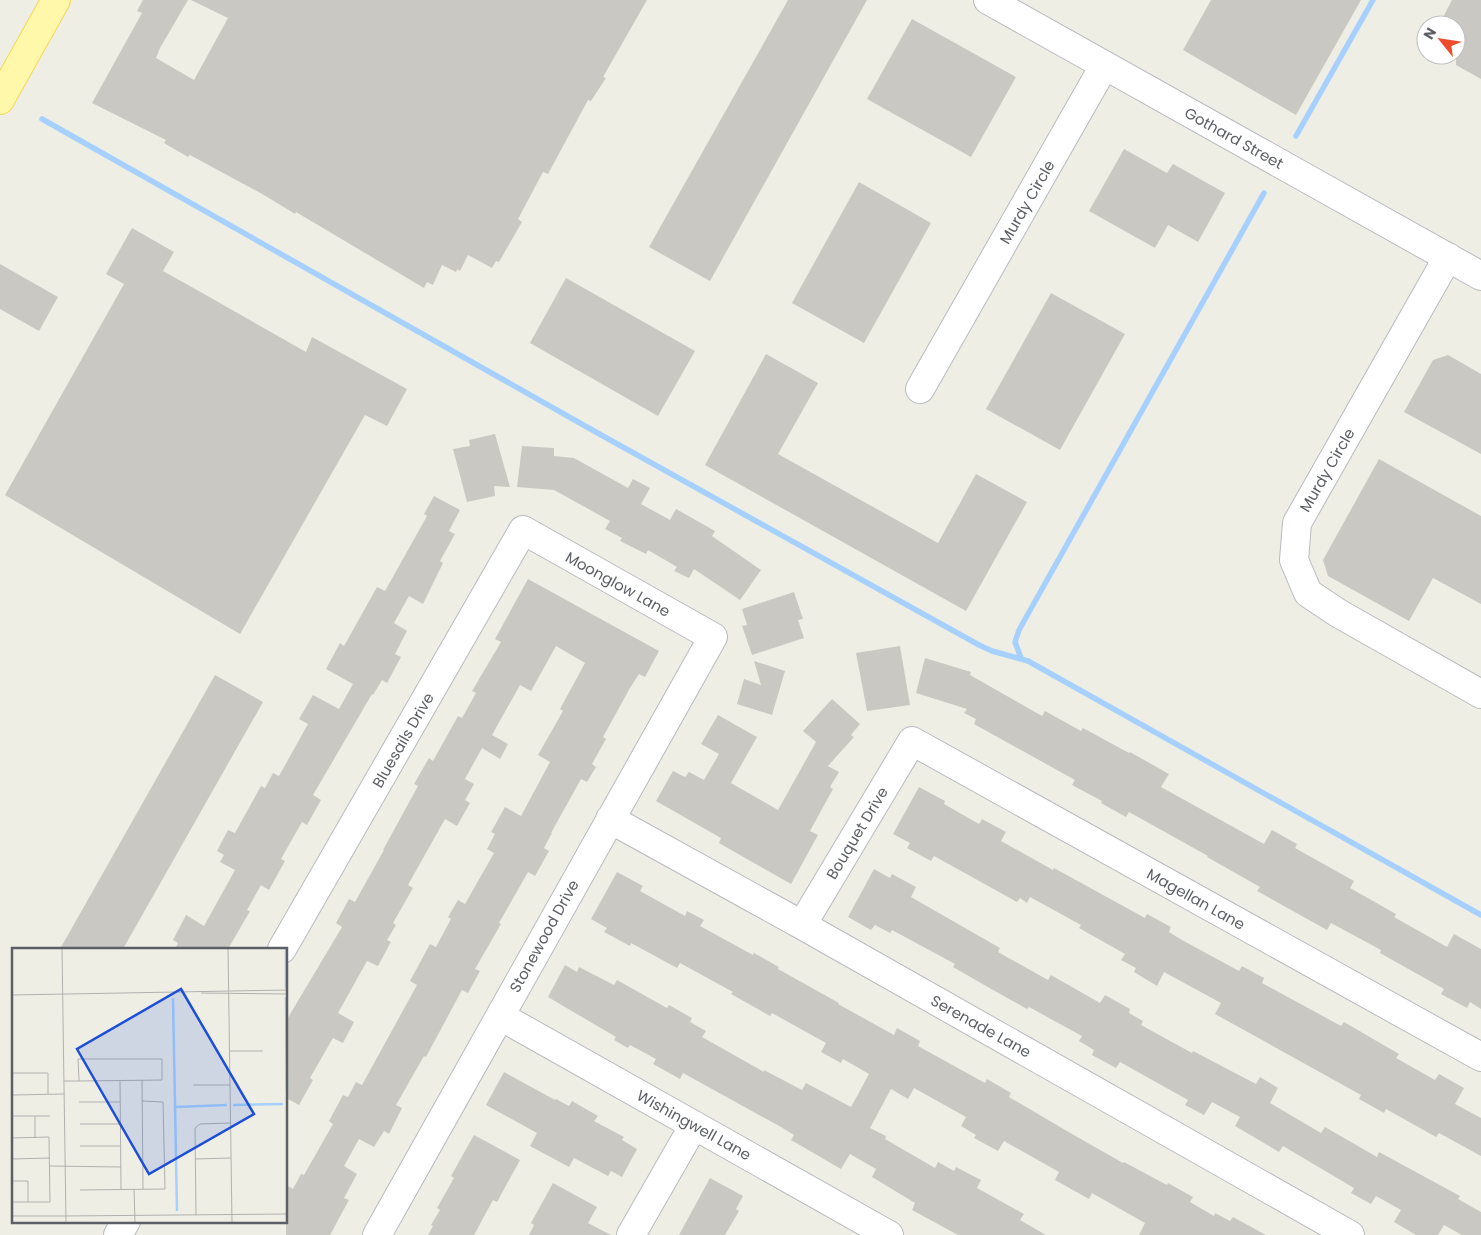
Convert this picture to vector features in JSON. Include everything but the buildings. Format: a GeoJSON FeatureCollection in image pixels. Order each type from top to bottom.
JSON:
{"type":"FeatureCollection","features":[{"type":"Feature","properties":{"kind":"main road"},"geometry":{"type":"LineString","coordinates":[[0,100],[56,0]]}},
{"type":"Feature","properties":{"kind":"street","name":"Gothard Street"},"geometry":{"type":"LineString","coordinates":[[988,0],[1481,276]]}},
{"type":"Feature","properties":{"kind":"street","name":"Murdy Circle"},"geometry":{"type":"LineString","coordinates":[[920,389],[1104,66]]}},
{"type":"Feature","properties":{"kind":"street","name":"Murdy Circle"},"geometry":{"type":"LineString","coordinates":[[1448,257],[1297,523],[1294,560],[1308,593],[1338,613],[1481,694]]}},
{"type":"Feature","properties":{"kind":"street","name":"Moonglow Lane"},"geometry":{"type":"LineString","coordinates":[[523,530],[712,637]]}},
{"type":"Feature","properties":{"kind":"street","name":"Bluesails Drive"},"geometry":{"type":"LineString","coordinates":[[283,948],[523,530]]}},
{"type":"Feature","properties":{"kind":"street","name":"Stonewood Drive"},"geometry":{"type":"LineString","coordinates":[[377,1235],[712,637]]}},
{"type":"Feature","properties":{"kind":"street","name":"Bouquet Drive"},"geometry":{"type":"LineString","coordinates":[[802,925],[912,741]]}},
{"type":"Feature","properties":{"kind":"street","name":"Magellan Lane"},"geometry":{"type":"LineString","coordinates":[[912,741],[1481,1057]]}},
{"type":"Feature","properties":{"kind":"street","name":"Serenade Lane"},"geometry":{"type":"LineString","coordinates":[[610,819],[802,925],[1350,1235]]}},
{"type":"Feature","properties":{"kind":"street","name":"Wishingwell Lane"},"geometry":{"type":"LineString","coordinates":[[500,1016],[889,1235]]}},
{"type":"Feature","properties":{"kind":"street"},"geometry":{"type":"LineString","coordinates":[[631,1235],[694,1125]]}},
{"type":"Feature","properties":{"kind":"street"},"geometry":{"type":"LineString","coordinates":[[118,1235],[125,1222]]}},
{"type":"Feature","properties":{"kind":"waterway"},"geometry":{"type":"LineString","coordinates":[[1296,136],[1373,0]]}},
{"type":"Feature","properties":{"kind":"waterway"},"geometry":{"type":"LineString","coordinates":[[42,119],[594,431],[979,645],[992,651],[1028,661],[1481,915]]}},
{"type":"Feature","properties":{"kind":"waterway"},"geometry":{"type":"LineString","coordinates":[[1021,658],[1015,642],[1019,630],[1264,193]]}}]}
